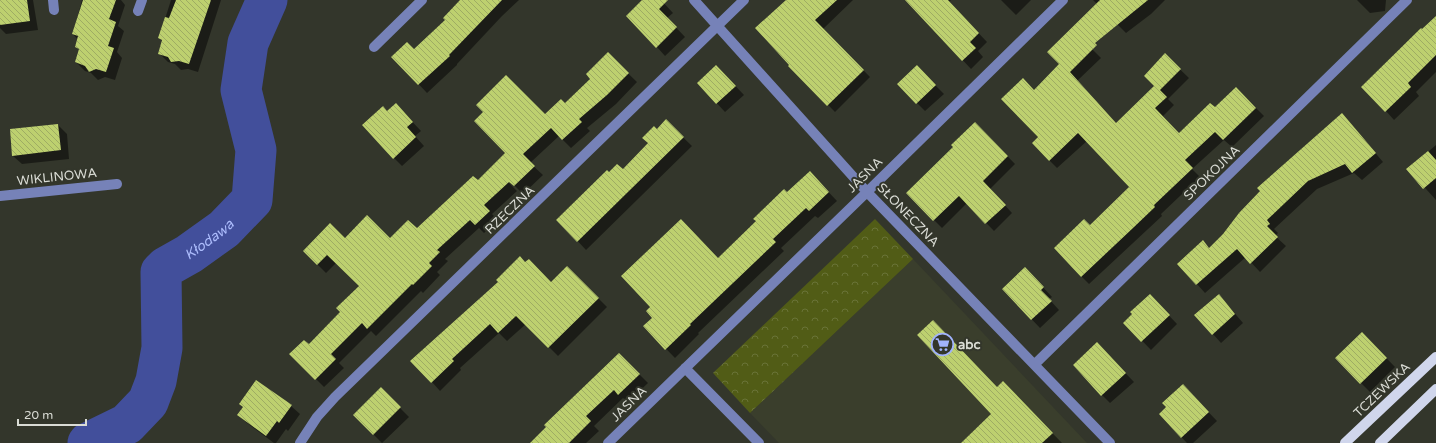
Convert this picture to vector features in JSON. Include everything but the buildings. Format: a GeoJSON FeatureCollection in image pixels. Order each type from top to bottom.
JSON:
{"type":"FeatureCollection","features":[{"type":"Feature","properties":{"kind":"main road","name":"TCZEWSKA"},"geometry":{"type":"LineString","coordinates":[[1346,443],[1436,356]]}},
{"type":"Feature","properties":{"kind":"main road"},"geometry":{"type":"LineString","coordinates":[[1380,443],[1436,389]]}},
{"type":"Feature","properties":{"kind":"street"},"geometry":{"type":"LineString","coordinates":[[138,11],[142,0]]}},
{"type":"Feature","properties":{"kind":"street"},"geometry":{"type":"LineString","coordinates":[[374,47],[422,0]]}},
{"type":"Feature","properties":{"kind":"street","name":"SŁONECZNA"},"geometry":{"type":"LineString","coordinates":[[694,0],[867,192],[1110,443]]}},
{"type":"Feature","properties":{"kind":"street","name":"RZECZNA"},"geometry":{"type":"LineString","coordinates":[[300,443],[317,417],[335,397],[744,0]]}},
{"type":"Feature","properties":{"kind":"street","name":"JASNA"},"geometry":{"type":"LineString","coordinates":[[608,443],[1063,0]]}},
{"type":"Feature","properties":{"kind":"street","name":"SPOKOJNA"},"geometry":{"type":"LineString","coordinates":[[1035,364],[1407,0]]}},
{"type":"Feature","properties":{"kind":"street","name":"WIKLINOWA"},"geometry":{"type":"LineString","coordinates":[[0,196],[117,184]]}},
{"type":"Feature","properties":{"kind":"street"},"geometry":{"type":"LineString","coordinates":[[685,368],[759,443]]}},
{"type":"Feature","properties":{"kind":"shaded area"},"geometry":{"type":"Polygon","coordinates":[[[913,259],[1087,443],[779,443],[750,413],[913,259]]]}},
{"type":"Feature","properties":{"kind":"green space"},"geometry":{"type":"Polygon","coordinates":[[[875,219],[913,259],[750,413],[713,373],[875,219]]]}},
{"type":"Feature","properties":{"kind":"waterway","name":"Kłodawa"},"geometry":{"type":"LineString","coordinates":[[88,443],[127,424],[148,402],[156,381],[162,348],[161,272],[166,267],[189,254],[224,229],[252,200],[256,150],[241,90],[248,43],[267,0]]}},
{"type":"Feature","properties":{"kind":"place","name":"abc"},"geometry":{"type":"Point","coordinates":[942,345]}}]}
